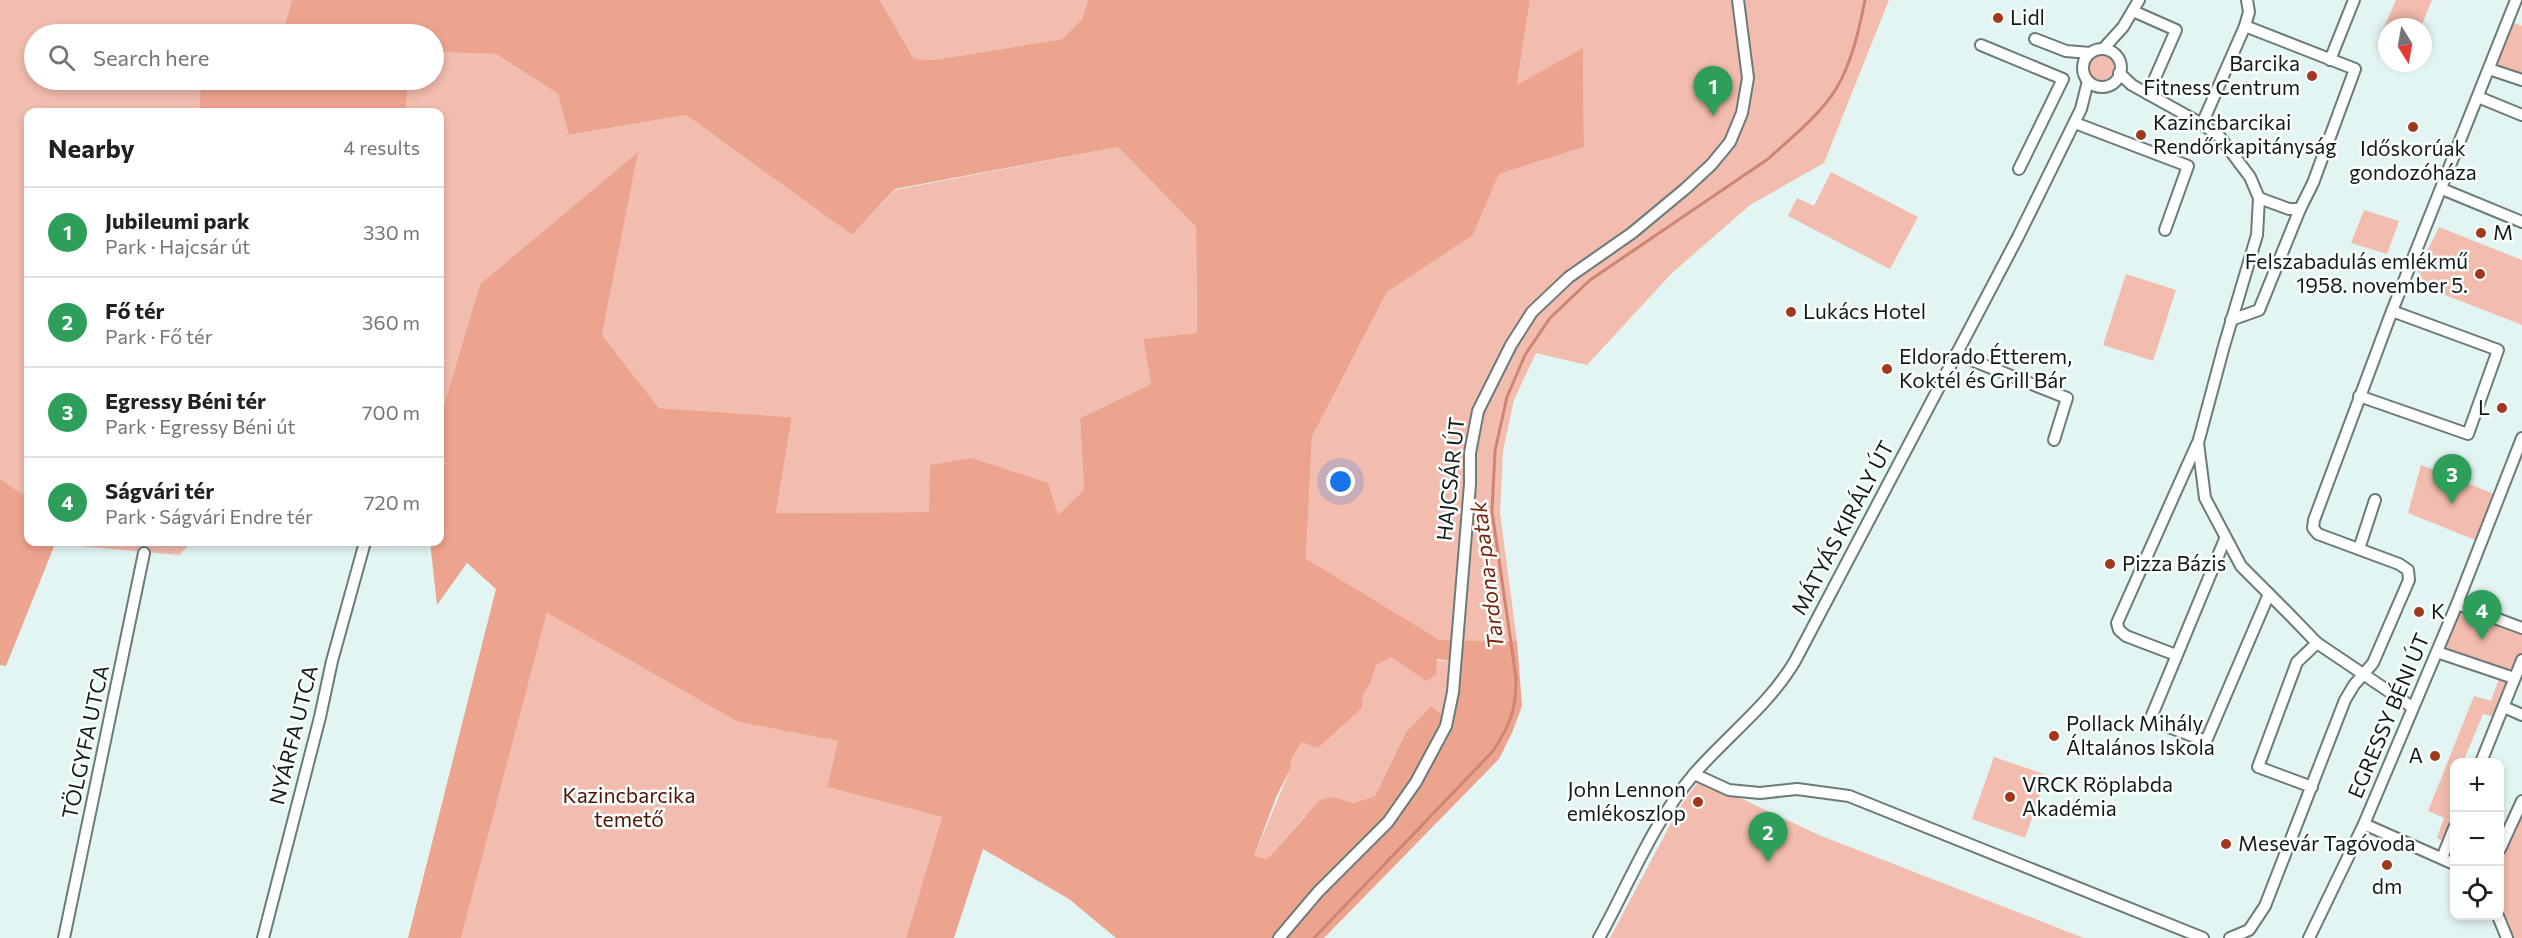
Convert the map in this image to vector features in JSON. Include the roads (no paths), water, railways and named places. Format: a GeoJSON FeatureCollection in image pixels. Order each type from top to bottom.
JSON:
{"type":"FeatureCollection","features":[{"type":"Feature","properties":{"kind":"street","name":"HAJCSÁR ÚT"},"geometry":{"type":"LineString","coordinates":[[1279,938],[1318,891],[1389,822],[1416,782],[1446,726],[1454,692],[1470,484],[1470,453],[1478,411],[1511,345],[1533,312],[1569,277],[1632,233],[1685,189],[1711,165],[1730,142],[1742,113],[1748,78],[1738,0]]}},
{"type":"Feature","properties":{"kind":"street"},"geometry":{"type":"LineString","coordinates":[[2111,53],[2139,0]]}},
{"type":"Feature","properties":{"kind":"street"},"geometry":{"type":"LineString","coordinates":[[2202,124],[2245,26],[2249,12],[2247,0]]}},
{"type":"Feature","properties":{"kind":"street"},"geometry":{"type":"LineString","coordinates":[[2330,60],[2354,0]]}},
{"type":"Feature","properties":{"kind":"street"},"geometry":{"type":"LineString","coordinates":[[2230,938],[2249,930],[2258,920],[2312,787],[2344,700],[2373,663],[2409,580],[2408,570],[2399,564],[2318,534],[2313,528],[2314,520],[2392,311],[2516,0]]}},
{"type":"Feature","properties":{"kind":"street"},"geometry":{"type":"LineString","coordinates":[[2133,11],[2176,30],[2148,94]]}},
{"type":"Feature","properties":{"kind":"street"},"geometry":{"type":"LineString","coordinates":[[2231,320],[2259,310],[2313,183],[2355,69],[2245,26]]}},
{"type":"Feature","properties":{"kind":"street"},"geometry":{"type":"LineString","coordinates":[[2035,39],[2066,51],[2111,53]]}},
{"type":"Feature","properties":{"kind":"street"},"geometry":{"type":"LineString","coordinates":[[1981,45],[2062,79],[2019,169]]}},
{"type":"Feature","properties":{"kind":"street"},"geometry":{"type":"LineString","coordinates":[[2066,51],[2083,68],[2088,81],[2132,85],[2202,124],[2220,137],[2250,177],[2259,198],[2258,235],[2231,320],[2198,443],[2117,623],[2119,630],[2126,636],[2176,655]]}},
{"type":"Feature","properties":{"kind":"street"},"geometry":{"type":"LineString","coordinates":[[2083,68],[2090,53]]}},
{"type":"Feature","properties":{"kind":"street"},"geometry":{"type":"LineString","coordinates":[[2110,82],[2120,64],[2111,53]]}},
{"type":"Feature","properties":{"kind":"street"},"geometry":{"type":"LineString","coordinates":[[2489,69],[2522,80]]}},
{"type":"Feature","properties":{"kind":"street","name":"MÁTYÁS KIRÁLY ÚT"},"geometry":{"type":"LineString","coordinates":[[1604,936],[1663,818],[1694,774],[1783,682],[2019,237],[2075,123],[2088,81]]}},
{"type":"Feature","properties":{"kind":"street","name":"MÁTYÁS KIRÁLY ÚT"},"geometry":{"type":"LineString","coordinates":[[2081,109],[2110,82]]}},
{"type":"Feature","properties":{"kind":"street"},"geometry":{"type":"LineString","coordinates":[[2478,97],[2522,115]]}},
{"type":"Feature","properties":{"kind":"street"},"geometry":{"type":"LineString","coordinates":[[2075,123],[2188,166],[2165,230]]}},
{"type":"Feature","properties":{"kind":"street"},"geometry":{"type":"LineString","coordinates":[[2442,189],[2522,222]]}},
{"type":"Feature","properties":{"kind":"street"},"geometry":{"type":"LineString","coordinates":[[2259,198],[2289,209],[2300,209]]}},
{"type":"Feature","properties":{"kind":"street"},"geometry":{"type":"LineString","coordinates":[[2359,396],[2468,434],[2498,350],[2392,311]]}},
{"type":"Feature","properties":{"kind":"street"},"geometry":{"type":"LineString","coordinates":[[1956,354],[2067,398],[2054,440]]}},
{"type":"Feature","properties":{"kind":"street","name":"EGRESSY BÉNI ÚT"},"geometry":{"type":"LineString","coordinates":[[2309,938],[2364,824],[2437,652],[2522,438]]}},
{"type":"Feature","properties":{"kind":"street"},"geometry":{"type":"LineString","coordinates":[[2198,443],[2205,498],[2241,566],[2317,643],[2412,707]]}},
{"type":"Feature","properties":{"kind":"street"},"geometry":{"type":"LineString","coordinates":[[2359,549],[2375,500]]}},
{"type":"Feature","properties":{"kind":"street"},"geometry":{"type":"LineString","coordinates":[[2225,539],[2150,720],[2206,741],[2270,594]]}},
{"type":"Feature","properties":{"kind":"street","name":"NYÁRFA UTCA"},"geometry":{"type":"LineString","coordinates":[[263,938],[320,717],[332,661],[364,546]]}},
{"type":"Feature","properties":{"kind":"street","name":"TÖLGYFA UTCA"},"geometry":{"type":"LineString","coordinates":[[64,938],[144,553]]}},
{"type":"Feature","properties":{"kind":"street"},"geometry":{"type":"LineString","coordinates":[[2457,603],[2522,628]]}},
{"type":"Feature","properties":{"kind":"street"},"geometry":{"type":"LineString","coordinates":[[2312,787],[2258,767],[2297,662],[2317,643]]}},
{"type":"Feature","properties":{"kind":"street"},"geometry":{"type":"LineString","coordinates":[[2437,652],[2514,678]]}},
{"type":"Feature","properties":{"kind":"street"},"geometry":{"type":"LineString","coordinates":[[2483,758],[2522,660]]}},
{"type":"Feature","properties":{"kind":"street"},"geometry":{"type":"LineString","coordinates":[[2504,707],[2522,715]]}},
{"type":"Feature","properties":{"kind":"street"},"geometry":{"type":"LineString","coordinates":[[1694,774],[1729,790],[1760,793],[1797,789],[1849,796],[2203,938]]}},
{"type":"Feature","properties":{"kind":"street"},"geometry":{"type":"LineString","coordinates":[[2504,839],[2522,801]]}},
{"type":"Feature","properties":{"kind":"street"},"geometry":{"type":"LineString","coordinates":[[2364,824],[2450,862]]}},
{"type":"Feature","properties":{"kind":"street"},"geometry":{"type":"LineString","coordinates":[[2442,858],[2450,838]]}},
{"type":"Feature","properties":{"kind":"street"},"geometry":{"type":"LineString","coordinates":[[2500,920],[2506,938]]}},
{"type":"Feature","properties":{"kind":"waterway","name":"Tardona-patak"},"geometry":{"type":"LineString","coordinates":[[1314,938],[1493,751],[1511,716],[1516,678],[1492,511],[1495,451],[1507,397],[1525,355],[1550,318],[1590,280],[1768,159],[1814,117],[1836,89],[1851,57],[1865,0]]}},
{"type":"Feature","properties":{"kind":"place","name":"Lidl"},"geometry":{"type":"Point","coordinates":[1998,18]}},
{"type":"Feature","properties":{"kind":"place","name":"Barcika Fitness Centrum"},"geometry":{"type":"Point","coordinates":[2312,76]}},
{"type":"Feature","properties":{"kind":"place","name":"Jubileumi park"},"geometry":{"type":"Point","coordinates":[1713,116]}},
{"type":"Feature","properties":{"kind":"place","name":"Időskorúak gondozóháza"},"geometry":{"type":"Point","coordinates":[2413,127]}},
{"type":"Feature","properties":{"kind":"place","name":"Kazincbarcikai Rendőrkapitányság"},"geometry":{"type":"Point","coordinates":[2141,135]}},
{"type":"Feature","properties":{"kind":"place","name":"M"},"geometry":{"type":"Point","coordinates":[2481,233]}},
{"type":"Feature","properties":{"kind":"place","name":"Felszabadulás emlékmű 1958. november 5."},"geometry":{"type":"Point","coordinates":[2480,274]}},
{"type":"Feature","properties":{"kind":"place","name":"Lukács Hotel"},"geometry":{"type":"Point","coordinates":[1791,312]}},
{"type":"Feature","properties":{"kind":"place","name":"Eldorado Étterem, Koktél és Grill Bár"},"geometry":{"type":"Point","coordinates":[1887,369]}},
{"type":"Feature","properties":{"kind":"place","name":"L"},"geometry":{"type":"Point","coordinates":[2502,408]}},
{"type":"Feature","properties":{"kind":"place","name":"Egressy Béni tér"},"geometry":{"type":"Point","coordinates":[2452,504]}},
{"type":"Feature","properties":{"kind":"place","name":"Pizza Bázis"},"geometry":{"type":"Point","coordinates":[2110,564]}},
{"type":"Feature","properties":{"kind":"place","name":"K"},"geometry":{"type":"Point","coordinates":[2419,612]}},
{"type":"Feature","properties":{"kind":"place","name":"Ságvári tér"},"geometry":{"type":"Point","coordinates":[2482,640]}},
{"type":"Feature","properties":{"kind":"place","name":"Pollack Mihály Általános Iskola"},"geometry":{"type":"Point","coordinates":[2054,736]}},
{"type":"Feature","properties":{"kind":"place","name":"A"},"geometry":{"type":"Point","coordinates":[2435,756]}},
{"type":"Feature","properties":{"kind":"place","name":"VRCK Röplabda Akadémia"},"geometry":{"type":"Point","coordinates":[2010,797]}},
{"type":"Feature","properties":{"kind":"place","name":"John Lennon emlékoszlop"},"geometry":{"type":"Point","coordinates":[1698,802]}},
{"type":"Feature","properties":{"kind":"place","name":"Mesevár Tagóvoda"},"geometry":{"type":"Point","coordinates":[2226,844]}},
{"type":"Feature","properties":{"kind":"place","name":"Fő tér"},"geometry":{"type":"Point","coordinates":[1768,862]}},
{"type":"Feature","properties":{"kind":"place","name":"dm"},"geometry":{"type":"Point","coordinates":[2387,865]}},
{"type":"Feature","properties":{"kind":"park label","name":"Kazincbarcika temető"},"geometry":{"type":"Point","coordinates":[629,808]}}]}
